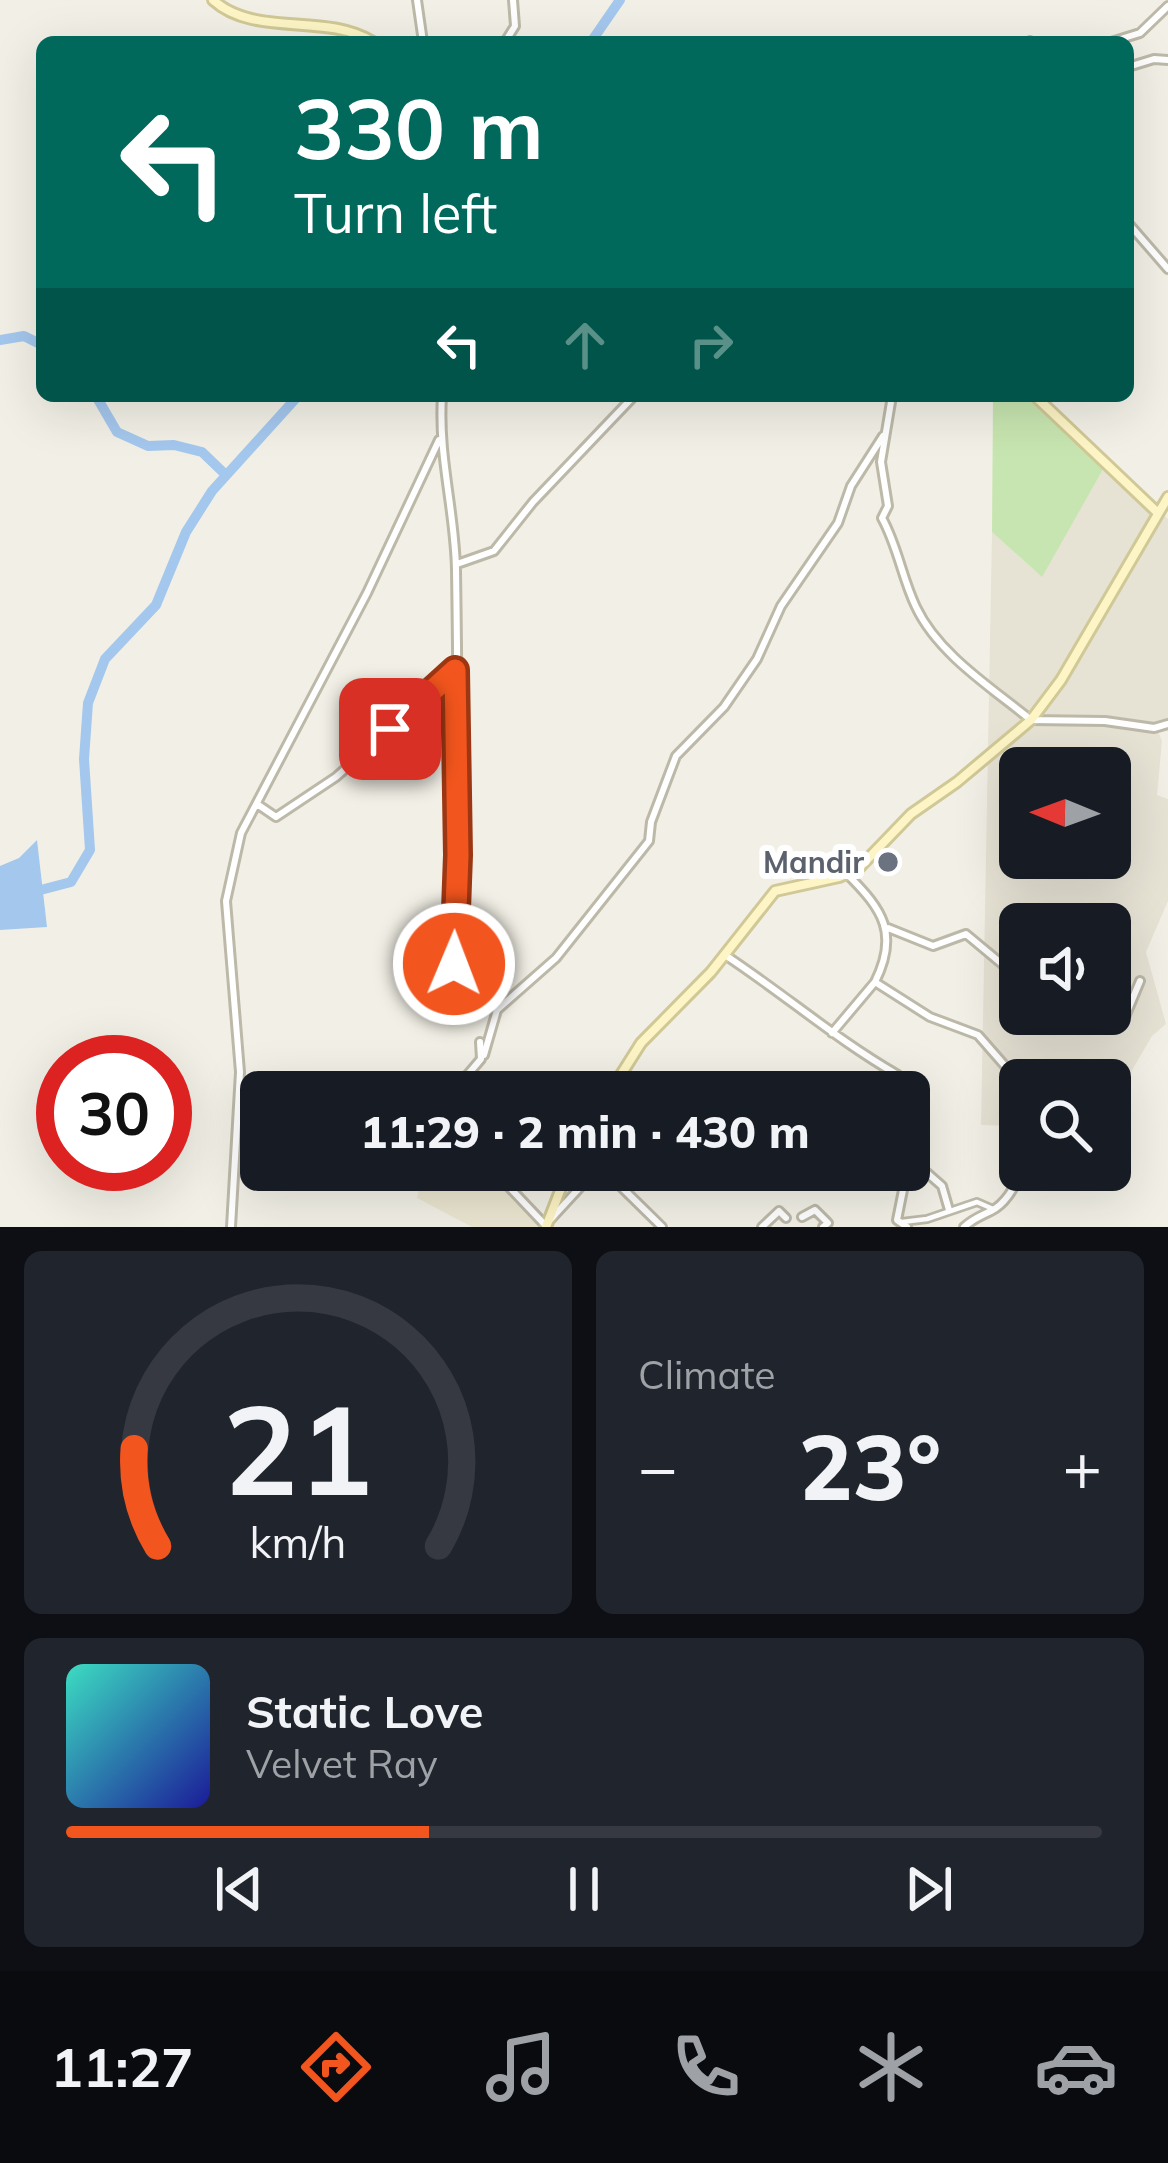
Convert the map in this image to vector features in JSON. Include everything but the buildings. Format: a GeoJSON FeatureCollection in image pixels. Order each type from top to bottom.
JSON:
{"type":"FeatureCollection","features":[{"type":"Feature","properties":{"kind":"main road"},"geometry":{"type":"LineString","coordinates":[[213,0],[238,16],[347,29],[361,36]]}},
{"type":"Feature","properties":{"kind":"main road"},"geometry":{"type":"LineString","coordinates":[[1041,402],[1158,513]]}},
{"type":"Feature","properties":{"kind":"main road"},"geometry":{"type":"LineString","coordinates":[[623,1071],[641,1043],[724,955],[778,888],[848,874],[862,865],[911,814],[1030,721],[1060,680],[1168,497]]}},
{"type":"Feature","properties":{"kind":"main road"},"geometry":{"type":"LineString","coordinates":[[546,1226],[560,1191]]}},
{"type":"Feature","properties":{"kind":"street"},"geometry":{"type":"LineString","coordinates":[[416,0],[422,36]]}},
{"type":"Feature","properties":{"kind":"street"},"geometry":{"type":"LineString","coordinates":[[509,36],[515,26],[513,0]]}},
{"type":"Feature","properties":{"kind":"street"},"geometry":{"type":"LineString","coordinates":[[1131,36],[1168,6]]}},
{"type":"Feature","properties":{"kind":"street"},"geometry":{"type":"LineString","coordinates":[[1134,65],[1168,60]]}},
{"type":"Feature","properties":{"kind":"street"},"geometry":{"type":"LineString","coordinates":[[1134,230],[1168,269]]}},
{"type":"Feature","properties":{"kind":"street"},"geometry":{"type":"LineString","coordinates":[[442,402],[440,440],[456,564],[458,855],[453,957],[458,970],[488,995],[497,1010]]}},
{"type":"Feature","properties":{"kind":"street"},"geometry":{"type":"LineString","coordinates":[[456,564],[494,551],[533,502],[628,402]]}},
{"type":"Feature","properties":{"kind":"street"},"geometry":{"type":"LineString","coordinates":[[891,402],[880,462],[888,506],[883,518],[897,545],[916,608],[943,645],[1030,721],[1105,721],[1154,728],[1168,724]]}},
{"type":"Feature","properties":{"kind":"street"},"geometry":{"type":"LineString","coordinates":[[470,1071],[484,1054],[497,1010],[556,958],[641,855],[650,841],[651,822],[676,756],[724,707],[757,659],[782,606],[838,523],[851,486],[883,436]]}},
{"type":"Feature","properties":{"kind":"street"},"geometry":{"type":"LineString","coordinates":[[231,1227],[240,1072],[226,901],[241,833],[367,593],[440,440]]}},
{"type":"Feature","properties":{"kind":"street"},"geometry":{"type":"LineString","coordinates":[[1158,513],[1168,519]]}},
{"type":"Feature","properties":{"kind":"street"},"geometry":{"type":"LineString","coordinates":[[257,804],[276,817],[316,793],[455,670]]}},
{"type":"Feature","properties":{"kind":"street"},"geometry":{"type":"LineString","coordinates":[[848,874],[888,928],[933,946],[962,934],[969,936],[999,961]]}},
{"type":"Feature","properties":{"kind":"street"},"geometry":{"type":"LineString","coordinates":[[832,1033],[875,982],[887,950],[888,928]]}},
{"type":"Feature","properties":{"kind":"street"},"geometry":{"type":"LineString","coordinates":[[724,955],[892,1071]]}},
{"type":"Feature","properties":{"kind":"street"},"geometry":{"type":"LineString","coordinates":[[1131,1003],[1140,981]]}},
{"type":"Feature","properties":{"kind":"street"},"geometry":{"type":"LineString","coordinates":[[875,982],[931,1017],[977,1035],[999,1060]]}},
{"type":"Feature","properties":{"kind":"street"},"geometry":{"type":"LineString","coordinates":[[480,1042],[484,1054]]}},
{"type":"Feature","properties":{"kind":"street"},"geometry":{"type":"LineString","coordinates":[[930,1177],[942,1186],[949,1210]]}},
{"type":"Feature","properties":{"kind":"street"},"geometry":{"type":"LineString","coordinates":[[513,1191],[546,1226],[580,1191]]}},
{"type":"Feature","properties":{"kind":"street"},"geometry":{"type":"LineString","coordinates":[[623,1191],[662,1227]]}},
{"type":"Feature","properties":{"kind":"street"},"geometry":{"type":"LineString","coordinates":[[887,1227],[897,1220],[904,1191]]}},
{"type":"Feature","properties":{"kind":"street"},"geometry":{"type":"LineString","coordinates":[[964,1227],[1006,1200],[1011,1191]]}},
{"type":"Feature","properties":{"kind":"street"},"geometry":{"type":"LineString","coordinates":[[897,1220],[907,1223],[977,1202],[994,1209]]}},
{"type":"Feature","properties":{"kind":"street"},"geometry":{"type":"LineString","coordinates":[[802,1217],[815,1210],[829,1223],[823,1227]]}},
{"type":"Feature","properties":{"kind":"street"},"geometry":{"type":"LineString","coordinates":[[762,1227],[779,1211],[786,1218]]}},
{"type":"Feature","properties":{"kind":"street"},"geometry":{"type":"LineString","coordinates":[[897,1220],[907,1227]]}},
{"type":"Feature","properties":{"kind":"shaded area"},"geometry":{"type":"Polygon","coordinates":[[[1106,464],[1168,519],[1168,724],[1158,731],[1162,741],[1157,795],[1168,799],[1168,901],[1146,952],[1166,1024],[1152,1036],[1131,1072],[1131,1059],[999,1059],[999,1125],[981,1125],[992,532],[1041,576],[1106,464]]]}},
{"type":"Feature","properties":{"kind":"shaded area"},"geometry":{"type":"Polygon","coordinates":[[[418,1191],[506,1191],[540,1227],[472,1227],[417,1198],[418,1191]]]}},
{"type":"Feature","properties":{"kind":"green space"},"geometry":{"type":"Polygon","coordinates":[[[993,402],[1041,402],[1106,464],[1042,577],[992,532],[993,402]]]}},
{"type":"Feature","properties":{"kind":"water"},"geometry":{"type":"Polygon","coordinates":[[[37,840],[47,927],[0,930],[0,866],[19,858],[37,840]]]}},
{"type":"Feature","properties":{"kind":"waterway"},"geometry":{"type":"LineString","coordinates":[[595,36],[620,0]]}},
{"type":"Feature","properties":{"kind":"waterway"},"geometry":{"type":"LineString","coordinates":[[0,340],[24,336],[36,342]]}},
{"type":"Feature","properties":{"kind":"waterway"},"geometry":{"type":"LineString","coordinates":[[100,402],[117,432],[148,446],[174,445],[202,452],[226,475]]}},
{"type":"Feature","properties":{"kind":"waterway"},"geometry":{"type":"LineString","coordinates":[[33,892],[71,882],[90,850],[84,759],[88,703],[105,659],[156,605],[186,532],[212,491],[293,402]]}},
{"type":"Feature","properties":{"kind":"place","name":"Mandir"},"geometry":{"type":"Point","coordinates":[888,862]}},
{"type":"Feature","properties":{"kind":"route"},"geometry":{"type":"LineString","coordinates":[[390,729],[455,670],[458,855],[454,964]]}}]}
